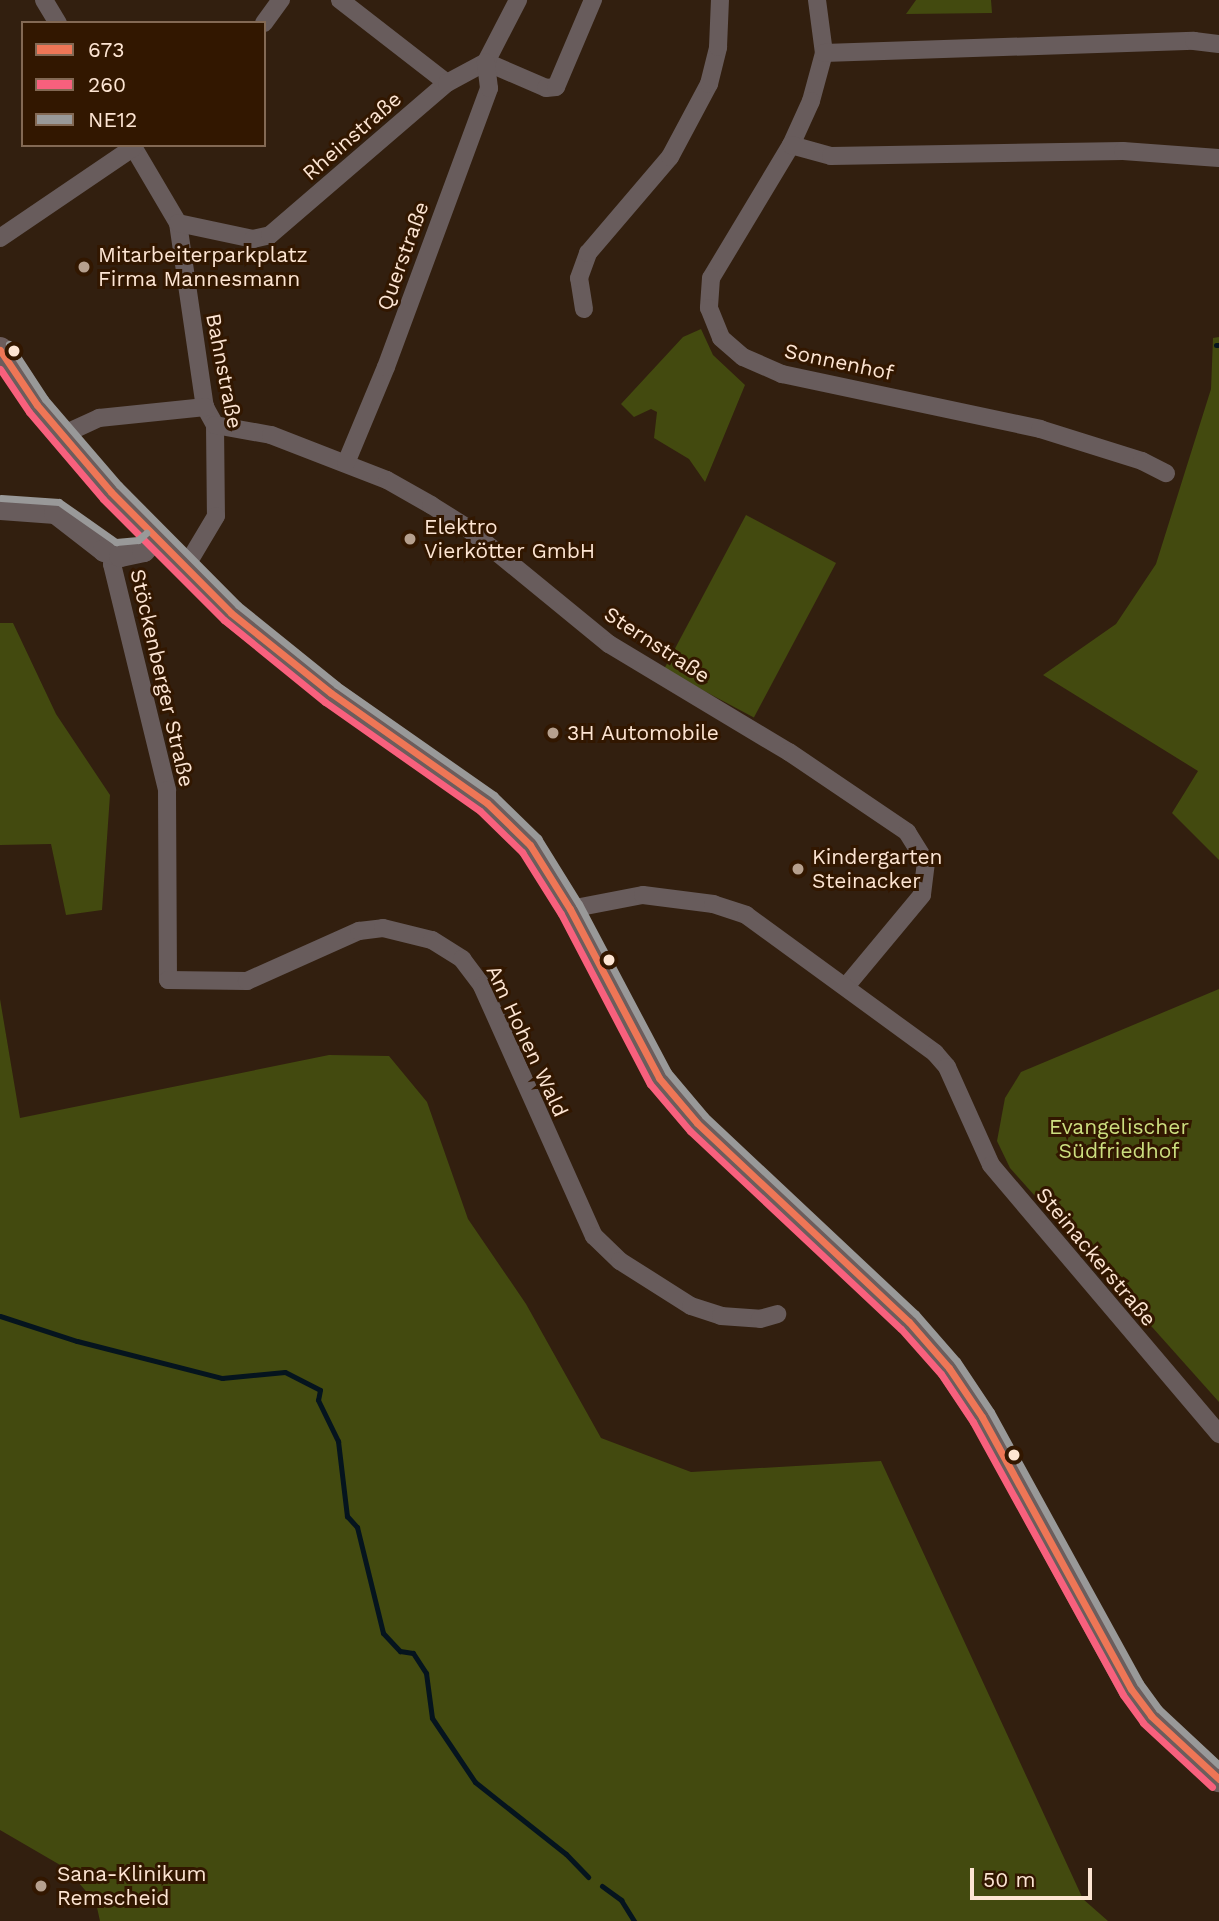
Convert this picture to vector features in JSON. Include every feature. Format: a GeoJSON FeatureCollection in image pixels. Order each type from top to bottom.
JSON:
{"type":"FeatureCollection","features":[{"type":"Feature","properties":{"kind":"main road"},"geometry":{"type":"LineString","coordinates":[[0,350],[61,435],[184,568],[273,649],[511,824],[530,845],[570,908],[644,1055],[677,1102],[909,1322],[949,1368],[982,1417],[1131,1689],[1158,1724],[1219,1779]]}},
{"type":"Feature","properties":{"kind":"street"},"geometry":{"type":"LineString","coordinates":[[44,0],[57,21]]}},
{"type":"Feature","properties":{"kind":"street"},"geometry":{"type":"LineString","coordinates":[[265,21],[281,0]]}},
{"type":"Feature","properties":{"kind":"street"},"geometry":{"type":"LineString","coordinates":[[340,0],[447,83]]}},
{"type":"Feature","properties":{"kind":"street"},"geometry":{"type":"LineString","coordinates":[[518,0],[486,62],[546,88],[556,87],[593,0]]}},
{"type":"Feature","properties":{"kind":"street"},"geometry":{"type":"LineString","coordinates":[[584,309],[579,278],[588,253],[670,157],[709,84],[718,47],[720,0]]}},
{"type":"Feature","properties":{"kind":"street","name":"Sonnenhof"},"geometry":{"type":"LineString","coordinates":[[817,0],[824,53],[819,80],[791,145],[711,278],[713,324],[734,352],[782,374],[1040,429],[1132,457],[1166,473]]}},
{"type":"Feature","properties":{"kind":"street"},"geometry":{"type":"LineString","coordinates":[[824,53],[1194,41],[1219,44]]}},
{"type":"Feature","properties":{"kind":"street","name":"Rheinstraße"},"geometry":{"type":"LineString","coordinates":[[178,223],[253,239],[270,235],[447,83],[486,62]]}},
{"type":"Feature","properties":{"kind":"street","name":"Querstraße"},"geometry":{"type":"LineString","coordinates":[[345,463],[382,379],[489,88],[486,62]]}},
{"type":"Feature","properties":{"kind":"street"},"geometry":{"type":"LineString","coordinates":[[791,145],[831,156],[1123,151],[1219,158]]}},
{"type":"Feature","properties":{"kind":"street"},"geometry":{"type":"LineString","coordinates":[[0,238],[139,147]]}},
{"type":"Feature","properties":{"kind":"street","name":"Bahnstraße"},"geometry":{"type":"LineString","coordinates":[[139,147],[178,223],[205,407],[215,425],[216,516],[184,568]]}},
{"type":"Feature","properties":{"kind":"street"},"geometry":{"type":"LineString","coordinates":[[61,435],[99,418],[205,407]]}},
{"type":"Feature","properties":{"kind":"street","name":"Sternstraße"},"geometry":{"type":"LineString","coordinates":[[215,425],[271,435],[345,463],[410,492],[466,527],[609,644],[789,752],[907,832],[926,862],[922,895],[847,985]]}},
{"type":"Feature","properties":{"kind":"street"},"geometry":{"type":"LineString","coordinates":[[0,508],[55,512],[113,553],[143,550],[155,538]]}},
{"type":"Feature","properties":{"kind":"street","name":"Stöckenberger Straße"},"geometry":{"type":"LineString","coordinates":[[113,553],[112,565],[167,790],[168,980]]}},
{"type":"Feature","properties":{"kind":"street","name":"Steinackerstraße"},"geometry":{"type":"LineString","coordinates":[[570,908],[643,895],[713,904],[746,915],[847,985],[947,1067],[991,1165],[1219,1434]]}},
{"type":"Feature","properties":{"kind":"street","name":"Am Hohen Wald"},"geometry":{"type":"LineString","coordinates":[[168,980],[247,981],[359,931],[383,928],[432,940],[462,959],[482,986],[594,1236],[620,1261],[691,1306],[721,1316],[760,1319],[777,1314]]}},
{"type":"Feature","properties":{"kind":"green space"},"geometry":{"type":"Polygon","coordinates":[[[916,0],[991,0],[992,13],[906,14],[916,0]]]}},
{"type":"Feature","properties":{"kind":"green space"},"geometry":{"type":"Polygon","coordinates":[[[701,329],[713,355],[745,385],[705,482],[689,459],[654,438],[657,412],[651,409],[634,417],[621,404],[683,337],[701,329]]]}},
{"type":"Feature","properties":{"kind":"green space"},"geometry":{"type":"Polygon","coordinates":[[[1219,337],[1219,860],[1172,813],[1198,771],[1043,675],[1116,624],[1156,564],[1211,389],[1213,338],[1219,337]]]}},
{"type":"Feature","properties":{"kind":"green space"},"geometry":{"type":"Polygon","coordinates":[[[746,515],[836,563],[754,717],[664,670],[746,515]]]}},
{"type":"Feature","properties":{"kind":"green space"},"geometry":{"type":"Polygon","coordinates":[[[0,623],[13,623],[56,714],[110,795],[102,910],[66,915],[51,844],[0,845],[0,623]]]}},
{"type":"Feature","properties":{"kind":"green space","name":"Evangelischer Südfriedhof"},"geometry":{"type":"Polygon","coordinates":[[[1219,989],[1219,1402],[1010,1168],[997,1141],[1005,1098],[1021,1072],[1219,989]]]}},
{"type":"Feature","properties":{"kind":"green space"},"geometry":{"type":"Polygon","coordinates":[[[0,999],[20,1118],[329,1055],[389,1056],[427,1102],[468,1219],[526,1304],[601,1438],[691,1472],[881,1461],[1083,1899],[1108,1921],[100,1921],[96,1903],[67,1869],[0,1830],[0,999]]]}},
{"type":"Feature","properties":{"kind":"waterway"},"geometry":{"type":"LineString","coordinates":[[0,1316],[77,1341],[222,1378],[285,1372],[320,1390],[318,1400],[338,1441],[347,1516],[357,1527],[383,1633],[400,1651],[413,1653],[426,1673],[432,1718],[475,1782],[566,1854],[588,1877]]}},
{"type":"Feature","properties":{"kind":"waterway"},"geometry":{"type":"LineString","coordinates":[[602,1886],[621,1900],[634,1921]]}},
{"type":"Feature","properties":{"kind":"transit line","name":"NE12"},"geometry":{"type":"LineString","coordinates":[[9,344],[45,399],[119,485],[238,605],[337,685],[494,795],[538,838],[579,904],[668,1072],[705,1116],[916,1314],[957,1361],[991,1412],[1140,1683],[1159,1709],[1219,1765]]}},
{"type":"Feature","properties":{"kind":"transit line","name":"673"},"geometry":{"type":"LineString","coordinates":[[0,350],[37,405],[111,492],[231,613],[331,693],[487,803],[530,845],[570,909],[659,1078],[697,1123],[909,1322],[949,1368],[982,1417],[1131,1689],[1151,1716],[1219,1779]]}},
{"type":"Feature","properties":{"kind":"transit line","name":"260"},"geometry":{"type":"LineString","coordinates":[[0,369],[29,412],[103,499],[224,620],[325,702],[480,811],[522,852],[561,914],[650,1084],[690,1131],[901,1329],[941,1374],[973,1422],[1123,1695],[1143,1723],[1212,1787]]}},
{"type":"Feature","properties":{"kind":"transit line","name":"NE12"},"geometry":{"type":"LineString","coordinates":[[1,498],[59,502],[116,542],[138,540],[146,533]]}},
{"type":"Feature","properties":{"kind":"place","name":"Mitarbeiterparkplatz Firma Mannesmann"},"geometry":{"type":"Point","coordinates":[84,267]}},
{"type":"Feature","properties":{"kind":"place","name":"Elektro Vierkötter GmbH"},"geometry":{"type":"Point","coordinates":[410,539]}},
{"type":"Feature","properties":{"kind":"place","name":"3H Automobile"},"geometry":{"type":"Point","coordinates":[553,733]}},
{"type":"Feature","properties":{"kind":"place","name":"Kindergarten Steinacker"},"geometry":{"type":"Point","coordinates":[798,869]}},
{"type":"Feature","properties":{"kind":"place","name":"Sana-Klinikum Remscheid"},"geometry":{"type":"Point","coordinates":[41,1886]}}]}
